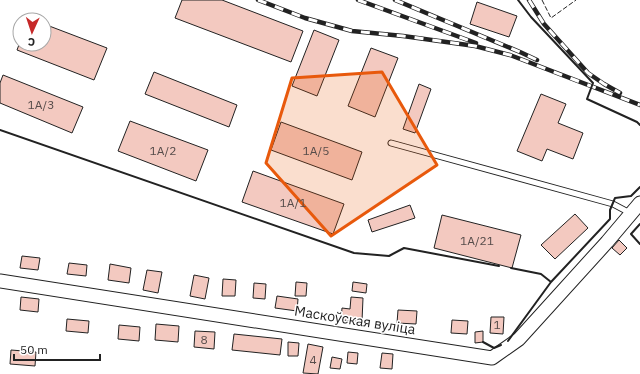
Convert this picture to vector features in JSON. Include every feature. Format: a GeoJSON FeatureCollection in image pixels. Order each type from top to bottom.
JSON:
{"type":"FeatureCollection","features":[{"type":"Feature","properties":{"kind":"street","name":"Маскоўская вуліца"},"geometry":{"type":"LineString","coordinates":[[0,281],[492,358],[519,339],[640,203]]}},
{"type":"Feature","properties":{"kind":"lane"},"geometry":{"type":"LineString","coordinates":[[391,143],[613,204],[631,213]]}},
{"type":"Feature","properties":{"kind":"highlighted area"},"geometry":{"type":"Polygon","coordinates":[[[382,72],[437,165],[331,236],[266,163],[292,78],[382,72]]]}},
{"type":"Feature","properties":{"kind":"building"},"geometry":{"type":"Polygon","coordinates":[[[182,0],[222,0],[303,31],[291,62],[175,18],[182,0]]]}},
{"type":"Feature","properties":{"kind":"building"},"geometry":{"type":"Polygon","coordinates":[[[477,2],[517,16],[509,37],[470,24],[477,2]]]}},
{"type":"Feature","properties":{"kind":"building"},"geometry":{"type":"Polygon","coordinates":[[[52,27],[107,48],[94,80],[22,52],[52,52],[52,27]]]}},
{"type":"Feature","properties":{"kind":"building"},"geometry":{"type":"Polygon","coordinates":[[[314,30],[339,40],[317,96],[292,86],[314,30]]]}},
{"type":"Feature","properties":{"kind":"building"},"geometry":{"type":"Polygon","coordinates":[[[371,48],[398,58],[375,117],[348,106],[371,48]]]}},
{"type":"Feature","properties":{"kind":"building"},"geometry":{"type":"Polygon","coordinates":[[[154,72],[237,105],[229,127],[145,94],[154,72]]]}},
{"type":"Feature","properties":{"kind":"building"},"geometry":{"type":"Polygon","coordinates":[[[3,75],[83,107],[72,133],[0,103],[0,83],[3,75]]]}},
{"type":"Feature","properties":{"kind":"building"},"geometry":{"type":"Polygon","coordinates":[[[419,84],[431,89],[415,133],[403,129],[419,84]]]}},
{"type":"Feature","properties":{"kind":"building"},"geometry":{"type":"Polygon","coordinates":[[[541,94],[566,104],[558,123],[583,133],[573,159],[547,149],[542,161],[517,151],[541,94]]]}},
{"type":"Feature","properties":{"kind":"building"},"geometry":{"type":"Polygon","coordinates":[[[130,121],[208,150],[196,181],[118,151],[130,121]]]}},
{"type":"Feature","properties":{"kind":"building"},"geometry":{"type":"Polygon","coordinates":[[[281,122],[362,152],[352,180],[271,150],[281,122]]]}},
{"type":"Feature","properties":{"kind":"building"},"geometry":{"type":"Polygon","coordinates":[[[253,171],[344,204],[333,234],[242,202],[253,171]]]}},
{"type":"Feature","properties":{"kind":"building"},"geometry":{"type":"Polygon","coordinates":[[[410,205],[415,218],[372,232],[368,220],[410,205]]]}},
{"type":"Feature","properties":{"kind":"building"},"geometry":{"type":"Polygon","coordinates":[[[575,214],[588,228],[555,259],[541,245],[575,214]]]}},
{"type":"Feature","properties":{"kind":"building"},"geometry":{"type":"Polygon","coordinates":[[[442,215],[521,235],[512,268],[434,248],[442,215]]]}},
{"type":"Feature","properties":{"kind":"building"},"geometry":{"type":"Polygon","coordinates":[[[619,240],[627,248],[620,255],[612,248],[619,240]]]}},
{"type":"Feature","properties":{"kind":"building"},"geometry":{"type":"Polygon","coordinates":[[[22,256],[40,258],[38,270],[20,268],[22,256]]]}},
{"type":"Feature","properties":{"kind":"building"},"geometry":{"type":"Polygon","coordinates":[[[69,263],[87,265],[86,276],[67,274],[69,263]]]}},
{"type":"Feature","properties":{"kind":"building"},"geometry":{"type":"Polygon","coordinates":[[[110,264],[131,268],[129,283],[108,280],[110,264]]]}},
{"type":"Feature","properties":{"kind":"building"},"geometry":{"type":"Polygon","coordinates":[[[147,270],[162,272],[158,293],[143,290],[147,270]]]}},
{"type":"Feature","properties":{"kind":"building"},"geometry":{"type":"Polygon","coordinates":[[[194,275],[209,278],[205,299],[190,296],[194,275]]]}},
{"type":"Feature","properties":{"kind":"building"},"geometry":{"type":"Polygon","coordinates":[[[223,279],[236,280],[235,296],[222,296],[223,279]]]}},
{"type":"Feature","properties":{"kind":"building"},"geometry":{"type":"Polygon","coordinates":[[[296,282],[307,283],[306,296],[295,296],[296,282]]]}},
{"type":"Feature","properties":{"kind":"building"},"geometry":{"type":"Polygon","coordinates":[[[353,282],[367,284],[366,293],[352,291],[353,282]]]}},
{"type":"Feature","properties":{"kind":"building"},"geometry":{"type":"Polygon","coordinates":[[[254,283],[266,284],[265,299],[253,298],[254,283]]]}},
{"type":"Feature","properties":{"kind":"building"},"geometry":{"type":"Polygon","coordinates":[[[277,296],[298,299],[297,311],[275,308],[277,296]]]}},
{"type":"Feature","properties":{"kind":"building"},"geometry":{"type":"Polygon","coordinates":[[[21,297],[39,299],[38,312],[20,310],[21,297]]]}},
{"type":"Feature","properties":{"kind":"building"},"geometry":{"type":"Polygon","coordinates":[[[351,297],[363,298],[362,321],[341,320],[342,308],[350,309],[351,297]]]}},
{"type":"Feature","properties":{"kind":"building"},"geometry":{"type":"Polygon","coordinates":[[[398,310],[417,311],[416,324],[397,323],[398,310]]]}},
{"type":"Feature","properties":{"kind":"building"},"geometry":{"type":"Polygon","coordinates":[[[491,317],[504,317],[503,334],[490,333],[491,317]]]}},
{"type":"Feature","properties":{"kind":"building"},"geometry":{"type":"Polygon","coordinates":[[[67,319],[89,321],[88,333],[66,331],[67,319]]]}},
{"type":"Feature","properties":{"kind":"building"},"geometry":{"type":"Polygon","coordinates":[[[452,320],[468,321],[467,334],[451,333],[452,320]]]}},
{"type":"Feature","properties":{"kind":"building"},"geometry":{"type":"Polygon","coordinates":[[[156,324],[179,326],[178,342],[155,340],[156,324]]]}},
{"type":"Feature","properties":{"kind":"building"},"geometry":{"type":"Polygon","coordinates":[[[119,325],[140,327],[139,341],[118,339],[119,325]]]}},
{"type":"Feature","properties":{"kind":"building"},"geometry":{"type":"Polygon","coordinates":[[[195,331],[215,332],[214,349],[194,347],[195,331]]]}},
{"type":"Feature","properties":{"kind":"building"},"geometry":{"type":"Polygon","coordinates":[[[483,331],[483,342],[475,343],[475,332],[483,331]]]}},
{"type":"Feature","properties":{"kind":"building"},"geometry":{"type":"Polygon","coordinates":[[[234,334],[282,339],[280,355],[232,350],[234,334]]]}},
{"type":"Feature","properties":{"kind":"building"},"geometry":{"type":"Polygon","coordinates":[[[288,342],[299,343],[298,356],[288,356],[288,342]]]}},
{"type":"Feature","properties":{"kind":"building"},"geometry":{"type":"Polygon","coordinates":[[[308,344],[323,347],[318,374],[303,373],[308,344]]]}},
{"type":"Feature","properties":{"kind":"building"},"geometry":{"type":"Polygon","coordinates":[[[11,350],[36,352],[35,366],[10,364],[11,350]]]}},
{"type":"Feature","properties":{"kind":"building"},"geometry":{"type":"Polygon","coordinates":[[[348,352],[358,353],[357,364],[347,363],[348,352]]]}},
{"type":"Feature","properties":{"kind":"building"},"geometry":{"type":"Polygon","coordinates":[[[382,353],[393,354],[392,369],[380,368],[382,353]]]}},
{"type":"Feature","properties":{"kind":"building"},"geometry":{"type":"Polygon","coordinates":[[[332,357],[342,359],[340,369],[330,368],[332,357]]]}},
{"type":"Feature","properties":{"kind":"railway"},"geometry":{"type":"LineString","coordinates":[[258,0],[305,18],[352,31],[403,36],[475,46],[510,55],[640,105]]}},
{"type":"Feature","properties":{"kind":"railway"},"geometry":{"type":"LineString","coordinates":[[358,0],[476,43]]}},
{"type":"Feature","properties":{"kind":"railway"},"geometry":{"type":"LineString","coordinates":[[395,0],[537,60]]}},
{"type":"Feature","properties":{"kind":"railway"},"geometry":{"type":"LineString","coordinates":[[529,0],[544,24],[588,73],[620,93]]}},
{"type":"Feature","properties":{"kind":"fence"},"geometry":{"type":"LineString","coordinates":[[542,0],[551,18],[576,0]]}},
{"type":"Feature","properties":{"kind":"wall"},"geometry":{"type":"LineString","coordinates":[[518,0],[531,17],[593,83],[587,99],[637,122],[640,125]]}},
{"type":"Feature","properties":{"kind":"wall"},"geometry":{"type":"LineString","coordinates":[[0,130],[354,253],[389,256],[404,248],[499,266]]}},
{"type":"Feature","properties":{"kind":"wall"},"geometry":{"type":"LineString","coordinates":[[508,341],[551,282],[610,219],[610,210],[615,198],[631,196],[640,187]]}},
{"type":"Feature","properties":{"kind":"wall"},"geometry":{"type":"LineString","coordinates":[[640,224],[631,234],[640,244]]}},
{"type":"Feature","properties":{"kind":"wall"},"geometry":{"type":"LineString","coordinates":[[511,268],[541,274],[551,282]]}},
{"type":"Feature","properties":{"kind":"wall"},"geometry":{"type":"LineString","coordinates":[[483,342],[494,348],[501,345]]}}]}
